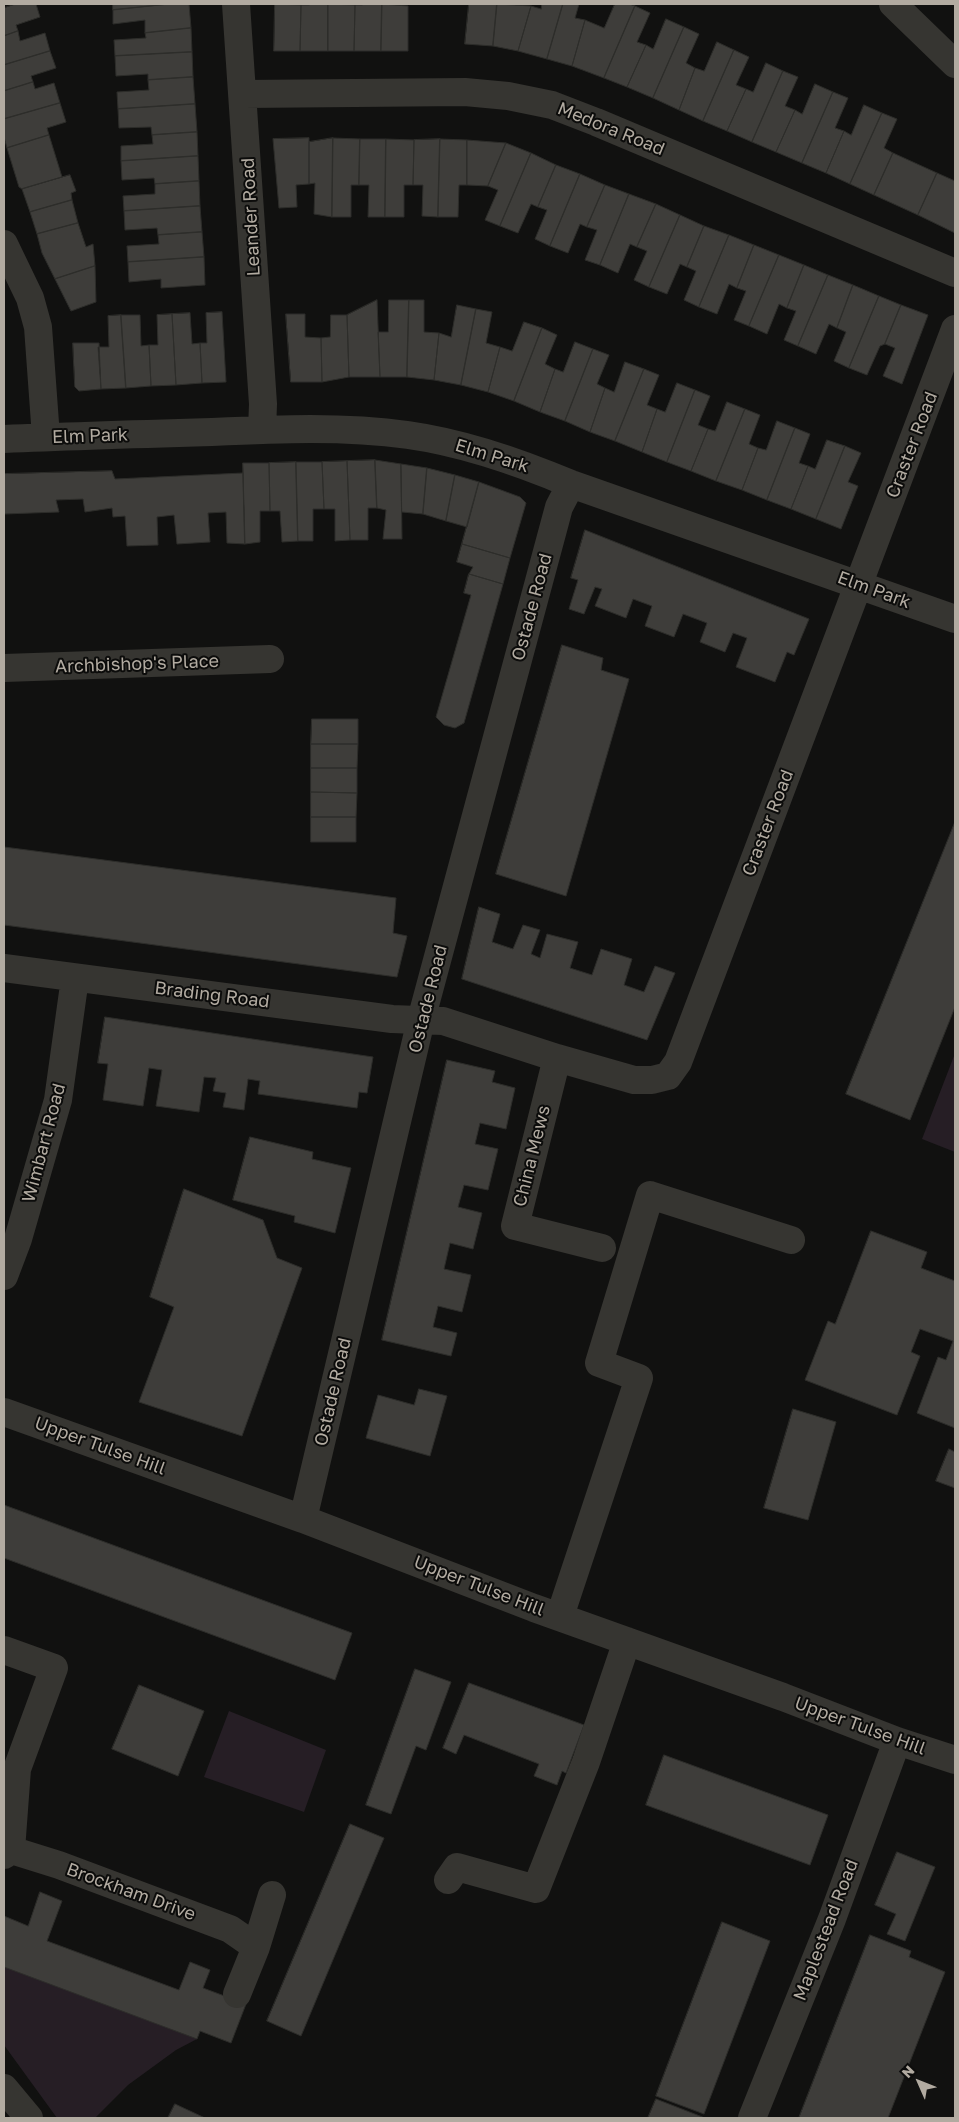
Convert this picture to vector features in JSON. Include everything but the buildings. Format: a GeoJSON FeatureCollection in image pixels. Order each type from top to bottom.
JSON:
{"type":"FeatureCollection","features":[{"type":"Feature","properties":{"kind":"street","name":"Leander Road"},"geometry":{"type":"LineString","coordinates":[[236,4],[244,94],[263,404],[262,430]]}},
{"type":"Feature","properties":{"kind":"street"},"geometry":{"type":"LineString","coordinates":[[893,4],[955,64]]}},
{"type":"Feature","properties":{"kind":"street","name":"Medora Road"},"geometry":{"type":"LineString","coordinates":[[244,94],[465,92],[508,96],[552,105],[955,273]]}},
{"type":"Feature","properties":{"kind":"street"},"geometry":{"type":"LineString","coordinates":[[4,244],[30,298],[38,327],[46,437]]}},
{"type":"Feature","properties":{"kind":"street","name":"Craster Road"},"geometry":{"type":"LineString","coordinates":[[421,1020],[443,1021],[466,1027],[557,1058],[634,1080],[652,1080],[668,1076],[678,1062],[955,330]]}},
{"type":"Feature","properties":{"kind":"street","name":"Elm Park"},"geometry":{"type":"LineString","coordinates":[[4,439],[262,430],[358,431],[408,435],[435,440],[493,454],[571,484],[955,620]]}},
{"type":"Feature","properties":{"kind":"street","name":"Ostade Road"},"geometry":{"type":"LineString","coordinates":[[303,1519],[421,1020],[559,506],[571,484]]}},
{"type":"Feature","properties":{"kind":"street","name":"Archbishop's Place"},"geometry":{"type":"LineString","coordinates":[[4,668],[270,659]]}},
{"type":"Feature","properties":{"kind":"street","name":"Brading Road"},"geometry":{"type":"LineString","coordinates":[[4,968],[392,1019],[421,1020]]}},
{"type":"Feature","properties":{"kind":"street","name":"Wimbart Road"},"geometry":{"type":"LineString","coordinates":[[4,1276],[11,1237],[58,1100],[75,978]]}},
{"type":"Feature","properties":{"kind":"street","name":"China Mews"},"geometry":{"type":"LineString","coordinates":[[557,1058],[515,1226],[602,1248]]}},
{"type":"Feature","properties":{"kind":"street"},"geometry":{"type":"LineString","coordinates":[[560,1616],[639,1378],[599,1363],[650,1195],[791,1240]]}},
{"type":"Feature","properties":{"kind":"street","name":"Upper Tulse Hill"},"geometry":{"type":"LineString","coordinates":[[4,1412],[303,1519],[534,1608],[897,1741],[955,1760]]}},
{"type":"Feature","properties":{"kind":"street"},"geometry":{"type":"LineString","coordinates":[[448,1880],[457,1867],[536,1889],[586,1762],[627,1641]]}},
{"type":"Feature","properties":{"kind":"street"},"geometry":{"type":"LineString","coordinates":[[4,1650],[54,1668],[17,1770],[7,1852]]}},
{"type":"Feature","properties":{"kind":"street","name":"Maplestead Road"},"geometry":{"type":"LineString","coordinates":[[752,2118],[832,1919],[897,1741]]}},
{"type":"Feature","properties":{"kind":"street","name":"Brockham Drive"},"geometry":{"type":"LineString","coordinates":[[7,1852],[59,1865],[230,1929],[256,1947]]}},
{"type":"Feature","properties":{"kind":"street"},"geometry":{"type":"LineString","coordinates":[[237,1994],[256,1947],[272,1895]]}},
{"type":"Feature","properties":{"kind":"street"},"geometry":{"type":"LineString","coordinates":[[4,2088],[30,2118]]}},
{"type":"Feature","properties":{"kind":"shaded area"},"geometry":{"type":"Polygon","coordinates":[[[955,1056],[955,1152],[922,1139],[955,1056]]]}},
{"type":"Feature","properties":{"kind":"shaded area"},"geometry":{"type":"Polygon","coordinates":[[[229,1711],[326,1750],[304,1812],[204,1777],[229,1711]]]}},
{"type":"Feature","properties":{"kind":"shaded area"},"geometry":{"type":"Polygon","coordinates":[[[4,1962],[197,2039],[176,2050],[128,2085],[95,2118],[57,2118],[4,2045],[4,1962]]]}}]}
